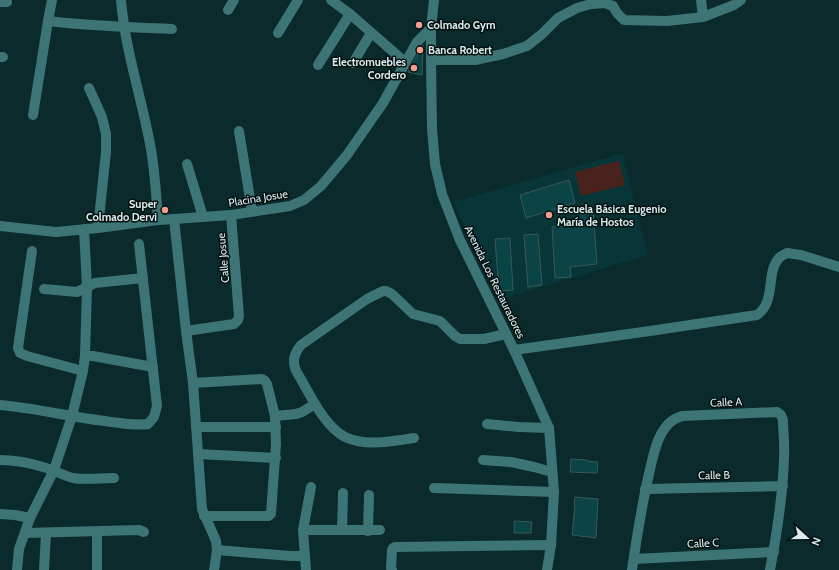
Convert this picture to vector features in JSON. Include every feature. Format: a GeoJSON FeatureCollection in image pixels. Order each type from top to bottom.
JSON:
{"type":"FeatureCollection","features":[{"type":"Feature","properties":{"kind":"street"},"geometry":{"type":"LineString","coordinates":[[33,115],[52,0]]}},
{"type":"Feature","properties":{"kind":"street"},"geometry":{"type":"LineString","coordinates":[[121,0],[124,26],[150,145],[155,176],[158,220]]}},
{"type":"Feature","properties":{"kind":"street"},"geometry":{"type":"LineString","coordinates":[[228,10],[234,0]]}},
{"type":"Feature","properties":{"kind":"street"},"geometry":{"type":"LineString","coordinates":[[278,33],[298,0]]}},
{"type":"Feature","properties":{"kind":"street"},"geometry":{"type":"LineString","coordinates":[[331,0],[350,14],[405,62]]}},
{"type":"Feature","properties":{"kind":"street","name":"Avenida Los Restauradores"},"geometry":{"type":"LineString","coordinates":[[434,0],[431,28],[431,60],[432,129],[435,164],[442,194],[458,238],[514,350],[549,428],[554,492],[551,545],[547,570]]}},
{"type":"Feature","properties":{"kind":"street"},"geometry":{"type":"LineString","coordinates":[[701,0],[704,17]]}},
{"type":"Feature","properties":{"kind":"street"},"geometry":{"type":"LineString","coordinates":[[431,60],[474,60],[503,54],[527,46],[558,18],[577,8],[591,4],[605,3],[613,6],[624,20],[667,22],[704,17],[734,5],[741,0]]}},
{"type":"Feature","properties":{"kind":"street"},"geometry":{"type":"LineString","coordinates":[[318,65],[350,14]]}},
{"type":"Feature","properties":{"kind":"street"},"geometry":{"type":"LineString","coordinates":[[48,20],[172,29]]}},
{"type":"Feature","properties":{"kind":"street","name":"Placina Josue"},"geometry":{"type":"LineString","coordinates":[[0,226],[56,232],[158,220],[231,215],[290,206],[304,200],[321,186],[352,149],[383,103],[417,42],[431,28]]}},
{"type":"Feature","properties":{"kind":"street"},"geometry":{"type":"LineString","coordinates":[[353,63],[371,33]]}},
{"type":"Feature","properties":{"kind":"street"},"geometry":{"type":"LineString","coordinates":[[89,88],[102,117],[106,134],[106,152],[98,228]]}},
{"type":"Feature","properties":{"kind":"street"},"geometry":{"type":"LineString","coordinates":[[239,131],[252,212]]}},
{"type":"Feature","properties":{"kind":"street"},"geometry":{"type":"LineString","coordinates":[[187,164],[203,217]]}},
{"type":"Feature","properties":{"kind":"street","name":"Calle Josue"},"geometry":{"type":"LineString","coordinates":[[186,331],[234,324],[238,320],[238,299],[231,215]]}},
{"type":"Feature","properties":{"kind":"street"},"geometry":{"type":"LineString","coordinates":[[174,219],[193,383],[202,509],[214,537],[217,550],[214,570]]}},
{"type":"Feature","properties":{"kind":"street"},"geometry":{"type":"LineString","coordinates":[[17,570],[19,549],[24,533],[54,470],[72,416],[83,371],[85,356],[87,287],[84,229]]}},
{"type":"Feature","properties":{"kind":"street"},"geometry":{"type":"LineString","coordinates":[[0,405],[81,418],[136,425],[148,424],[154,417],[157,406],[139,244]]}},
{"type":"Feature","properties":{"kind":"street"},"geometry":{"type":"LineString","coordinates":[[32,251],[18,348],[20,353],[83,371]]}},
{"type":"Feature","properties":{"kind":"street"},"geometry":{"type":"LineString","coordinates":[[514,350],[757,315],[763,310],[767,303],[774,268],[779,258],[787,253],[801,255],[839,266]]}},
{"type":"Feature","properties":{"kind":"street"},"geometry":{"type":"LineString","coordinates":[[44,289],[77,292],[95,283],[143,278]]}},
{"type":"Feature","properties":{"kind":"street"},"geometry":{"type":"LineString","coordinates":[[414,438],[379,443],[359,441],[345,437],[332,428],[315,404],[295,368],[294,360],[296,351],[313,336],[367,299],[386,291],[392,294],[413,314],[440,321],[460,339],[484,339],[506,334]]}},
{"type":"Feature","properties":{"kind":"street"},"geometry":{"type":"LineString","coordinates":[[85,356],[93,356],[152,367]]}},
{"type":"Feature","properties":{"kind":"street"},"geometry":{"type":"LineString","coordinates":[[193,383],[262,379],[267,384],[275,416],[276,427],[276,458],[271,514],[204,516]]}},
{"type":"Feature","properties":{"kind":"street"},"geometry":{"type":"LineString","coordinates":[[275,416],[296,414],[315,404]]}},
{"type":"Feature","properties":{"kind":"street","name":"Calle A"},"geometry":{"type":"LineString","coordinates":[[632,570],[645,488],[659,438],[664,428],[670,421],[682,416],[777,412],[781,415],[783,420],[783,486],[770,570]]}},
{"type":"Feature","properties":{"kind":"street"},"geometry":{"type":"LineString","coordinates":[[487,424],[549,428]]}},
{"type":"Feature","properties":{"kind":"street"},"geometry":{"type":"LineString","coordinates":[[196,427],[276,427]]}},
{"type":"Feature","properties":{"kind":"street"},"geometry":{"type":"LineString","coordinates":[[198,454],[276,458]]}},
{"type":"Feature","properties":{"kind":"street"},"geometry":{"type":"LineString","coordinates":[[0,460],[9,460],[42,466],[54,470],[64,476],[76,478],[114,478]]}},
{"type":"Feature","properties":{"kind":"street"},"geometry":{"type":"LineString","coordinates":[[483,460],[511,462],[552,472]]}},
{"type":"Feature","properties":{"kind":"street","name":"Calle B"},"geometry":{"type":"LineString","coordinates":[[645,488],[783,486]]}},
{"type":"Feature","properties":{"kind":"street"},"geometry":{"type":"LineString","coordinates":[[306,570],[303,530],[311,487]]}},
{"type":"Feature","properties":{"kind":"street"},"geometry":{"type":"LineString","coordinates":[[434,488],[554,492]]}},
{"type":"Feature","properties":{"kind":"street"},"geometry":{"type":"LineString","coordinates":[[342,530],[343,493]]}},
{"type":"Feature","properties":{"kind":"street"},"geometry":{"type":"LineString","coordinates":[[368,530],[369,495]]}},
{"type":"Feature","properties":{"kind":"street"},"geometry":{"type":"LineString","coordinates":[[0,514],[30,518]]}},
{"type":"Feature","properties":{"kind":"street"},"geometry":{"type":"LineString","coordinates":[[24,533],[139,530],[144,532]]}},
{"type":"Feature","properties":{"kind":"street"},"geometry":{"type":"LineString","coordinates":[[303,530],[380,530]]}},
{"type":"Feature","properties":{"kind":"street"},"geometry":{"type":"LineString","coordinates":[[97,532],[97,570]]}},
{"type":"Feature","properties":{"kind":"street"},"geometry":{"type":"LineString","coordinates":[[44,570],[46,533]]}},
{"type":"Feature","properties":{"kind":"street"},"geometry":{"type":"LineString","coordinates":[[392,570],[392,550],[395,547],[551,545]]}},
{"type":"Feature","properties":{"kind":"street"},"geometry":{"type":"LineString","coordinates":[[217,550],[304,556]]}},
{"type":"Feature","properties":{"kind":"street","name":"Calle C"},"geometry":{"type":"LineString","coordinates":[[634,559],[774,552]]}},
{"type":"Feature","properties":{"kind":"shaded area","name":"Escuela Básica Eugenio María de Hostos"},"geometry":{"type":"Polygon","coordinates":[[[623,153],[648,255],[502,299],[464,227],[454,202],[623,153]]]}},
{"type":"Feature","properties":{"kind":"shaded area"},"geometry":{"type":"Polygon","coordinates":[[[619,161],[625,185],[581,196],[575,172],[619,161]]]}},
{"type":"Feature","properties":{"kind":"building"},"geometry":{"type":"Polygon","coordinates":[[[423,45],[422,75],[408,72],[422,46],[423,45]]]}},
{"type":"Feature","properties":{"kind":"building"},"geometry":{"type":"Polygon","coordinates":[[[569,180],[575,203],[526,218],[520,195],[569,180]]]}},
{"type":"Feature","properties":{"kind":"building"},"geometry":{"type":"Polygon","coordinates":[[[593,210],[597,264],[570,267],[571,277],[555,278],[552,227],[579,225],[578,211],[593,210]]]}},
{"type":"Feature","properties":{"kind":"building"},"geometry":{"type":"Polygon","coordinates":[[[538,234],[542,285],[528,287],[524,235],[538,234]]]}},
{"type":"Feature","properties":{"kind":"building"},"geometry":{"type":"Polygon","coordinates":[[[510,238],[513,290],[499,291],[495,239],[510,238]]]}},
{"type":"Feature","properties":{"kind":"building"},"geometry":{"type":"Polygon","coordinates":[[[571,459],[598,462],[597,473],[570,472],[571,459]]]}},
{"type":"Feature","properties":{"kind":"building"},"geometry":{"type":"Polygon","coordinates":[[[575,497],[598,499],[596,538],[572,535],[575,497]]]}},
{"type":"Feature","properties":{"kind":"building"},"geometry":{"type":"Polygon","coordinates":[[[514,521],[532,522],[531,533],[514,533],[514,521]]]}},
{"type":"Feature","properties":{"kind":"place","name":"Colmado Gym"},"geometry":{"type":"Point","coordinates":[419,25]}},
{"type":"Feature","properties":{"kind":"place","name":"Banca Robert"},"geometry":{"type":"Point","coordinates":[420,50]}},
{"type":"Feature","properties":{"kind":"place","name":"Electromuebles Cordero"},"geometry":{"type":"Point","coordinates":[414,68]}},
{"type":"Feature","properties":{"kind":"place","name":"Super Colmado Dervi"},"geometry":{"type":"Point","coordinates":[165,210]}},
{"type":"Feature","properties":{"kind":"place","name":"Escuela Básica Eugenio María de Hostos"},"geometry":{"type":"Point","coordinates":[549,215]}}]}
